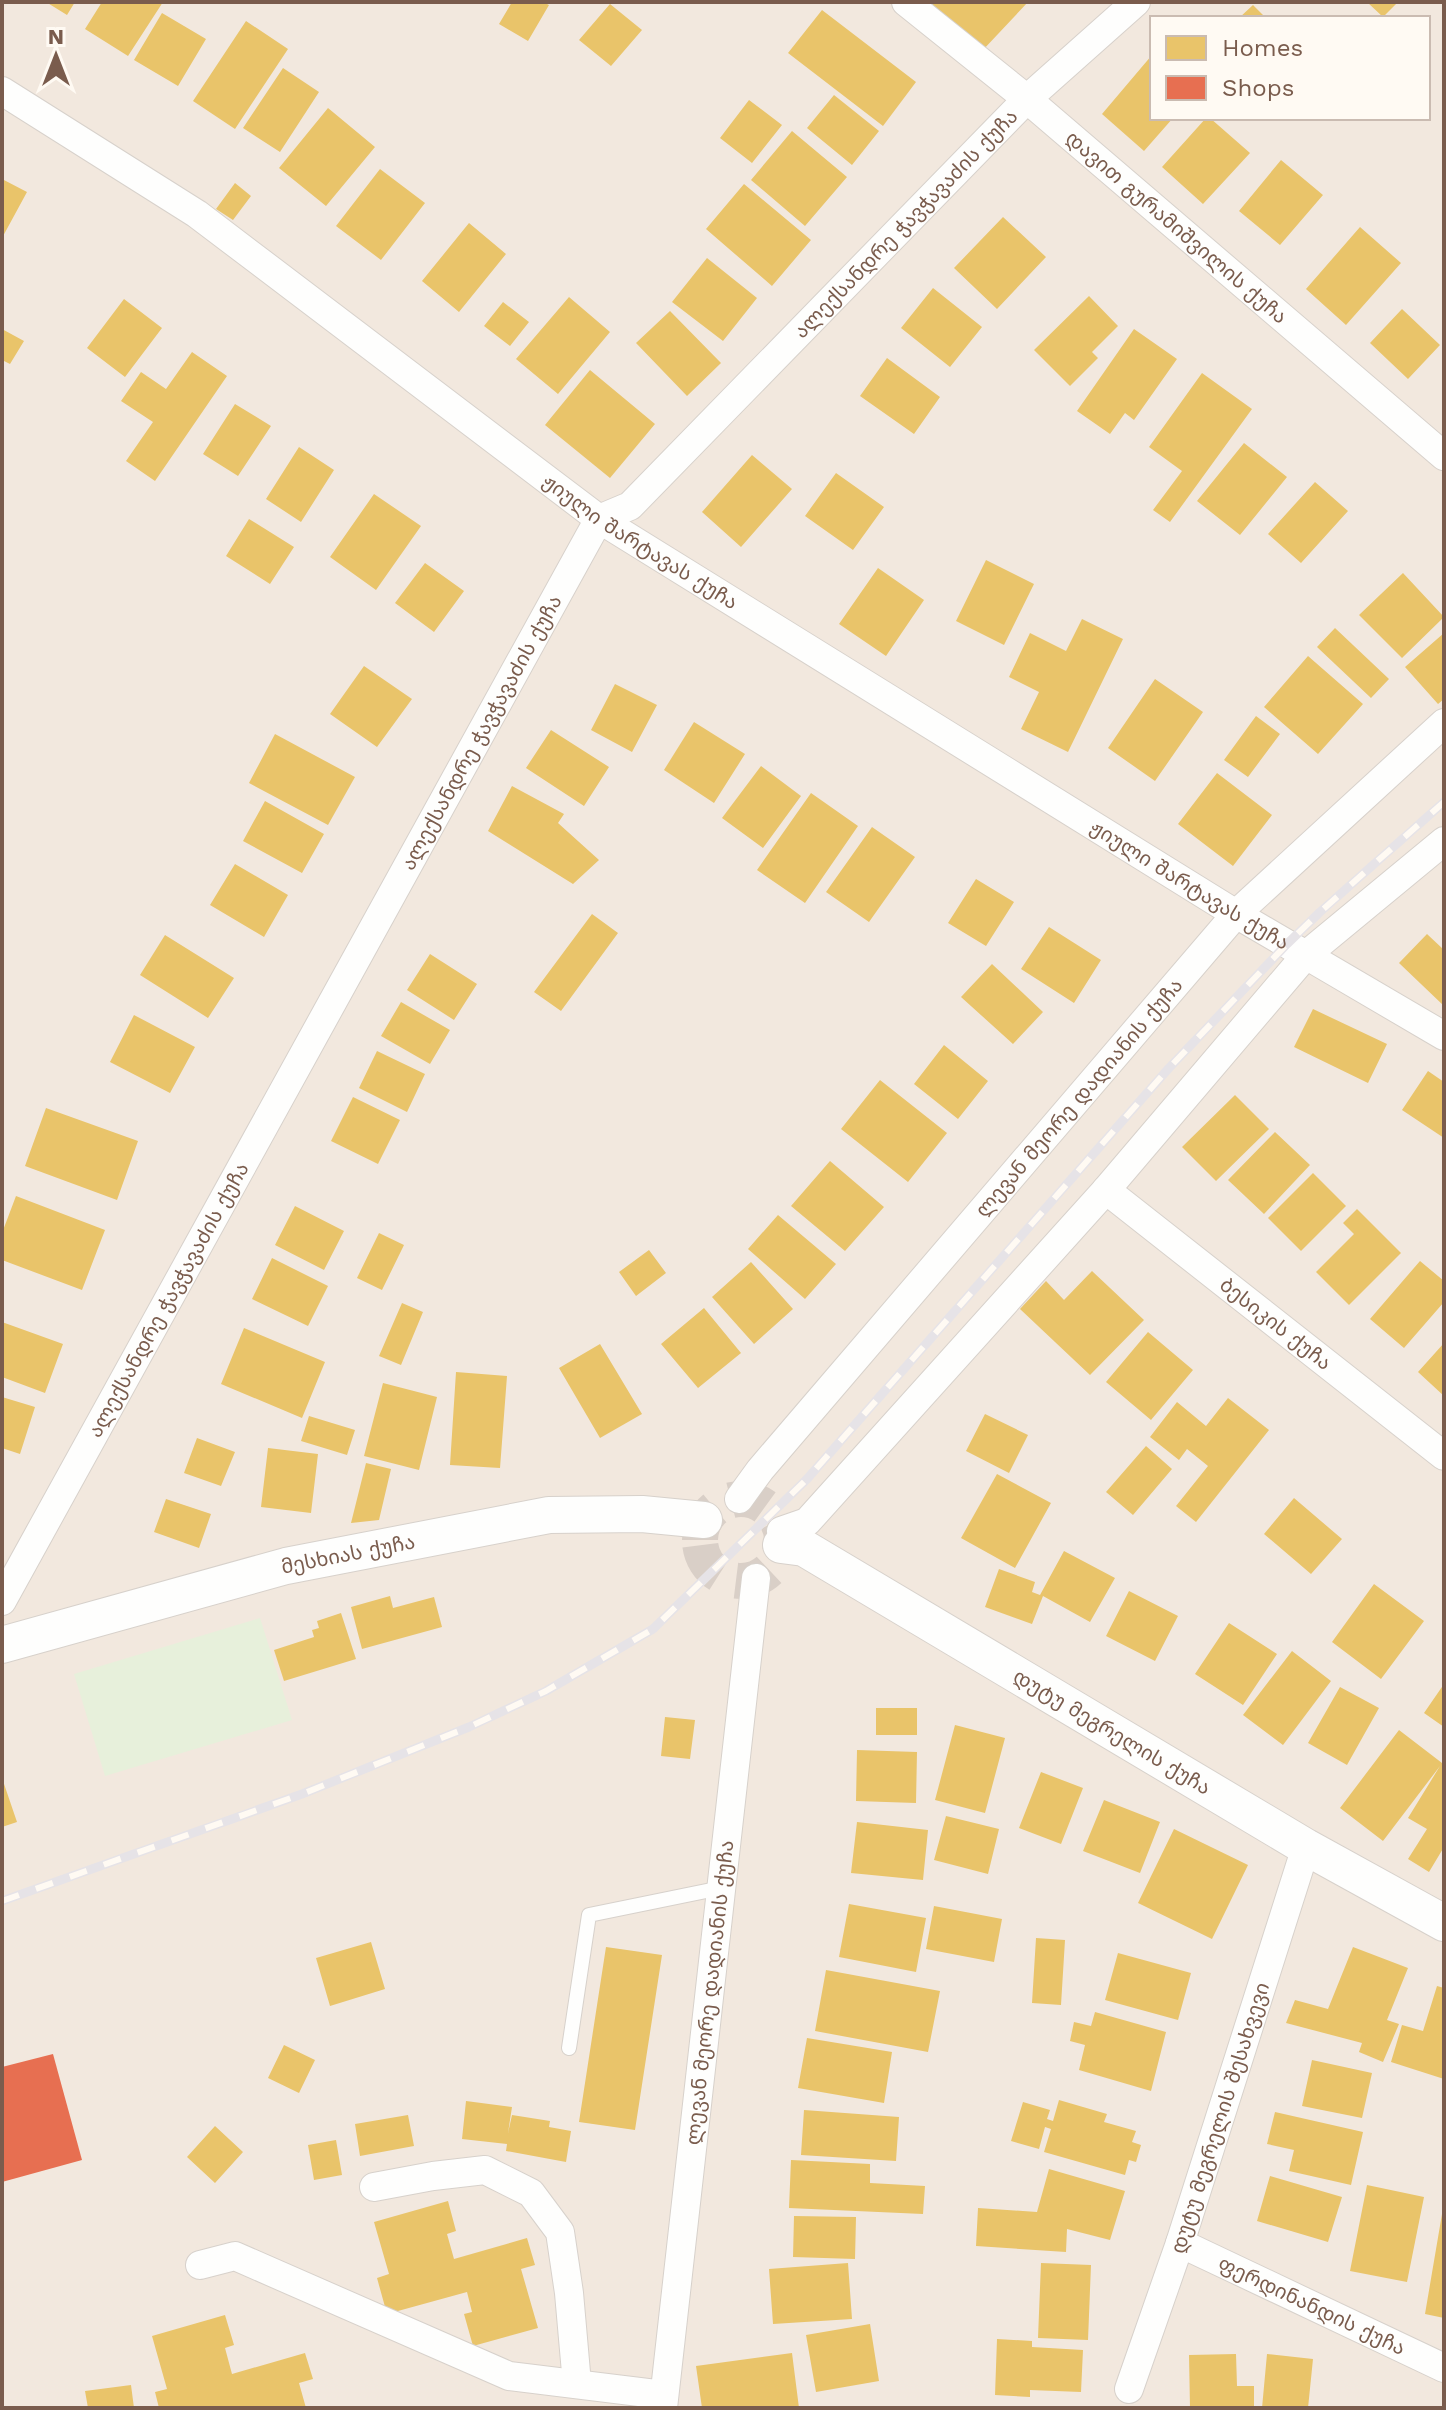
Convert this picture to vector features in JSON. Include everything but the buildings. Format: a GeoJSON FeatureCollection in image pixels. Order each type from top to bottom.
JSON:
{"type":"FeatureCollection","features":[{"type":"Feature","properties":{"kind":"street","name":"დავით გურამიშვილის ქუჩა"},"geometry":{"type":"LineString","coordinates":[[906,2],[1027,99],[1444,456]]}},
{"type":"Feature","properties":{"kind":"street","name":"ალექსანდრე ჭავჭავაძის ქუჩა"},"geometry":{"type":"LineString","coordinates":[[2,1601],[599,519],[630,506],[1027,99],[1136,2]]}},
{"type":"Feature","properties":{"kind":"street","name":"ჟიული შარტავას ქუჩა"},"geometry":{"type":"LineString","coordinates":[[2,91],[197,214],[599,519],[1236,914],[1444,1036]]}},
{"type":"Feature","properties":{"kind":"street","name":"ლევან მეორე დადიანის ქუჩა"},"geometry":{"type":"LineString","coordinates":[[739,1499],[760,1470],[1236,914],[1444,723]]}},
{"type":"Feature","properties":{"kind":"street"},"geometry":{"type":"LineString","coordinates":[[781,1538],[807,1522],[1106,1190],[1306,955],[1444,841]]}},
{"type":"Feature","properties":{"kind":"street","name":"ბესიკის ქუჩა"},"geometry":{"type":"LineString","coordinates":[[1106,1190],[1444,1456]]}},
{"type":"Feature","properties":{"kind":"street","name":"მესხიას ქუჩა"},"geometry":{"type":"LineString","coordinates":[[2,1645],[286,1566],[549,1515],[642,1514],[704,1520]]}},
{"type":"Feature","properties":{"kind":"street","name":"დუტუ მეგრელის ქუჩა"},"geometry":{"type":"LineString","coordinates":[[781,1538],[804,1548],[1306,1847],[1444,1923]]}},
{"type":"Feature","properties":{"kind":"street","name":"ლევან მეორე დადიანის ქუჩა"},"geometry":{"type":"LineString","coordinates":[[664,2401],[756,1578]]}},
{"type":"Feature","properties":{"kind":"street","name":"დუტუ მეგრელის შესახვევი"},"geometry":{"type":"LineString","coordinates":[[1129,2389],[1180,2243],[1306,1847]]}},
{"type":"Feature","properties":{"kind":"street"},"geometry":{"type":"LineString","coordinates":[[374,2187],[485,2170],[531,2193],[560,2232],[577,2384]]}},
{"type":"Feature","properties":{"kind":"street","name":"ფერდინანდის ქუჩა"},"geometry":{"type":"LineString","coordinates":[[1180,2243],[1444,2368]]}},
{"type":"Feature","properties":{"kind":"street"},"geometry":{"type":"LineString","coordinates":[[200,2265],[235,2256],[509,2376],[577,2384],[664,2401]]}},
{"type":"Feature","properties":{"kind":"lane"},"geometry":{"type":"LineString","coordinates":[[569,2048],[589,1915],[721,1888]]}},
{"type":"Feature","properties":{"kind":"shaded area"},"geometry":{"type":"Polygon","coordinates":[[[2,2],[1444,2],[1444,2408],[2,2408],[2,2]]]}},
{"type":"Feature","properties":{"kind":"green space"},"geometry":{"type":"Polygon","coordinates":[[[260,1618],[292,1720],[105,1776],[74,1674],[260,1618]]]}},
{"type":"Feature","properties":{"kind":"tunnel"},"geometry":{"type":"LineString","coordinates":[[741,1499],[757,1502],[770,1511],[779,1524],[782,1540],[779,1556],[770,1569],[757,1578],[741,1581],[725,1578],[712,1569],[703,1556],[700,1540],[703,1524],[712,1511],[725,1502],[741,1499]]}},
{"type":"Feature","properties":{"kind":"railway"},"geometry":{"type":"LineString","coordinates":[[2,1901],[302,1794],[469,1727],[546,1691],[653,1629],[807,1479],[1169,1068],[1287,944],[1444,802]]}}]}
